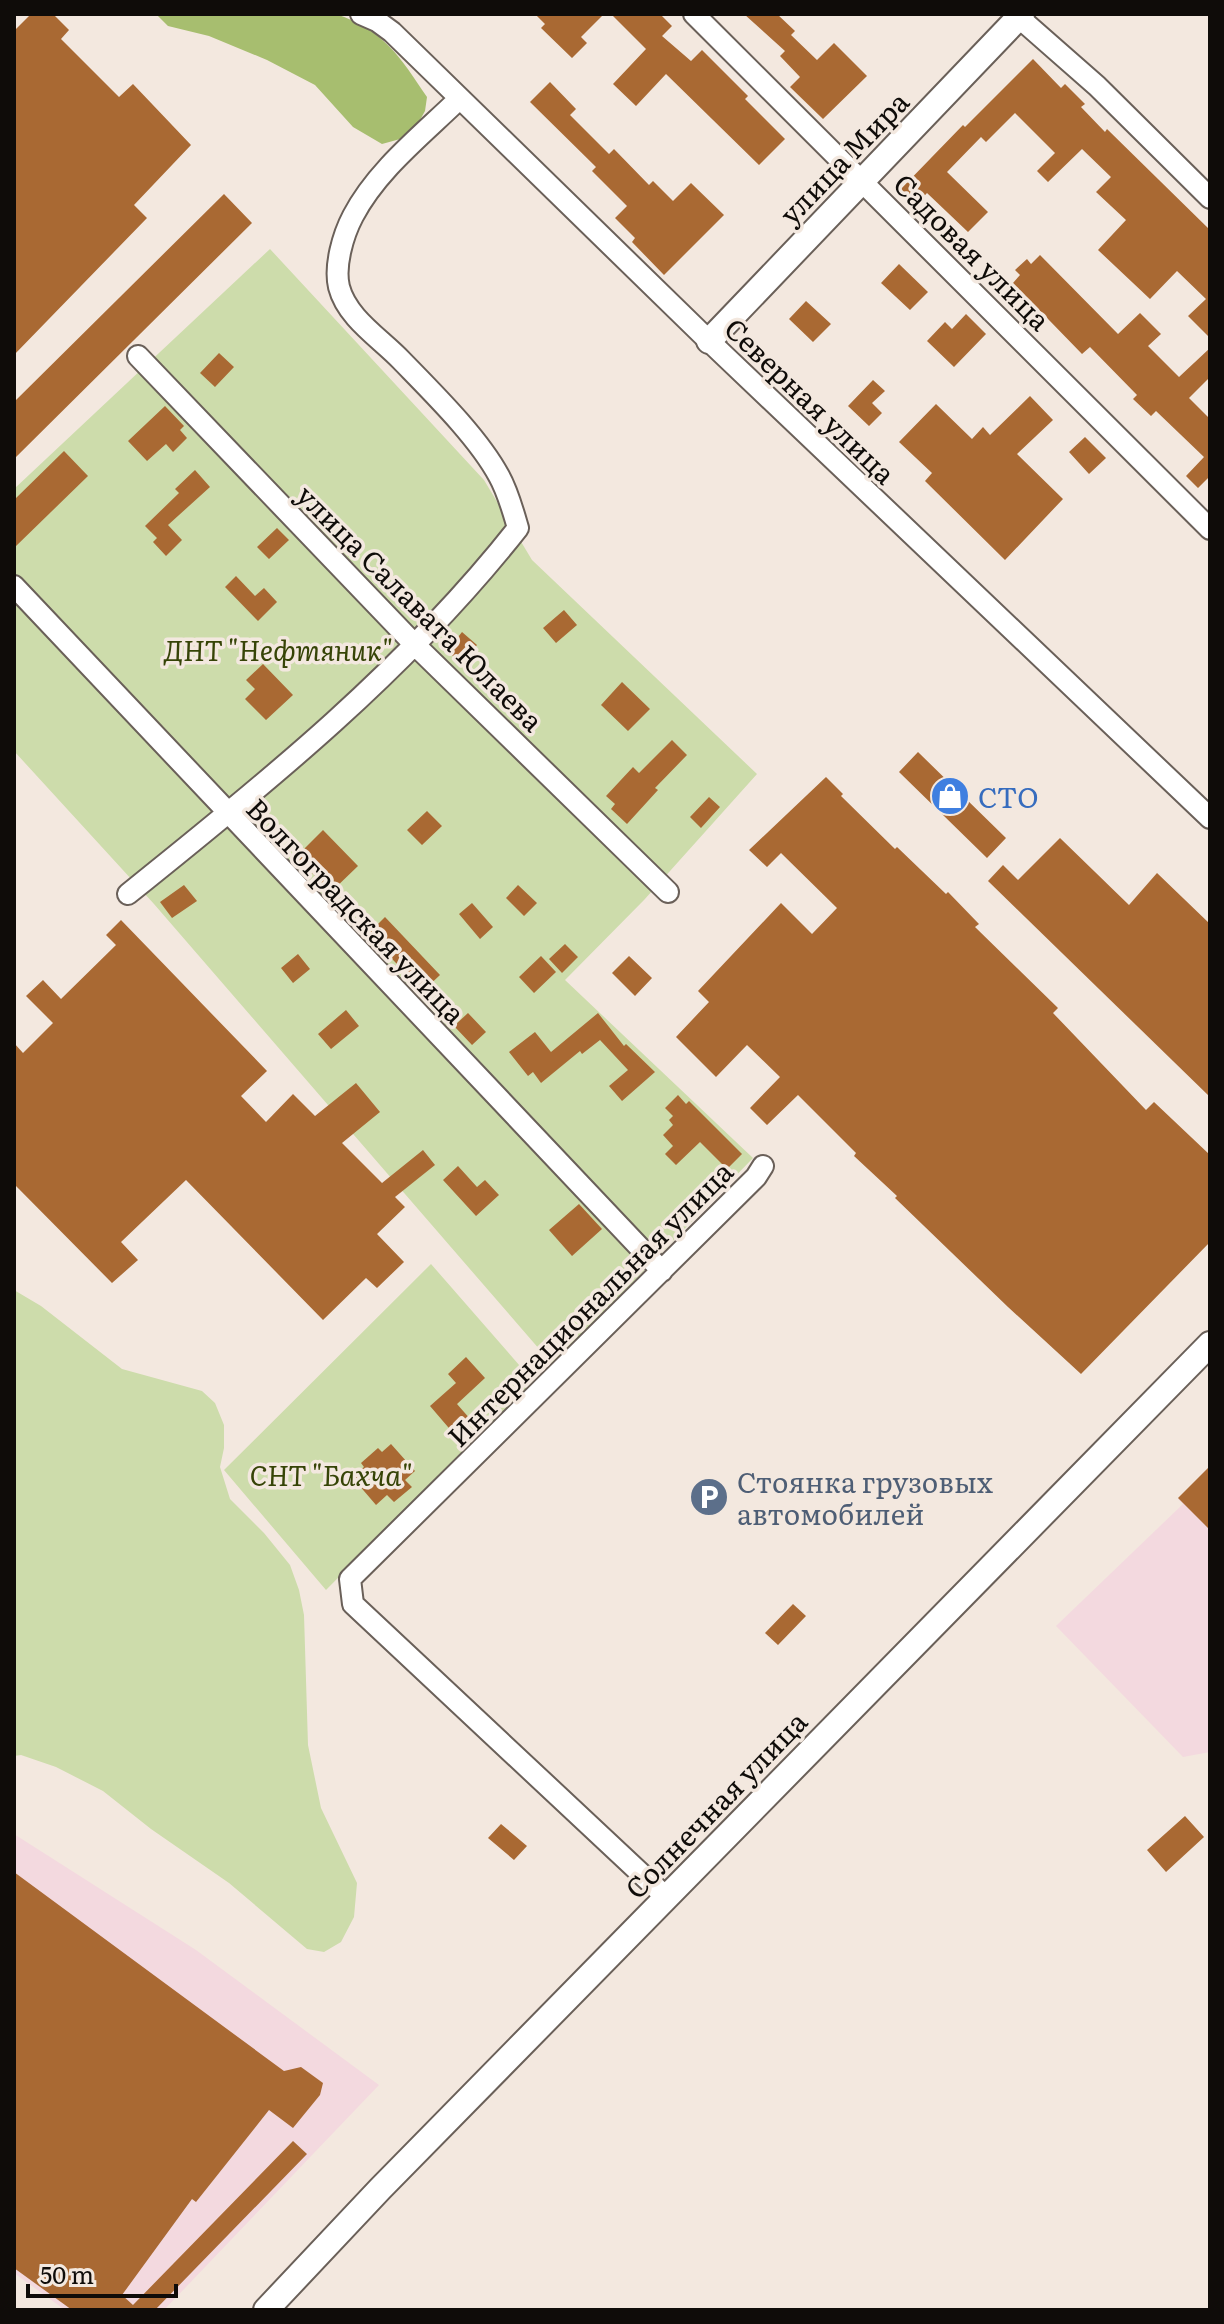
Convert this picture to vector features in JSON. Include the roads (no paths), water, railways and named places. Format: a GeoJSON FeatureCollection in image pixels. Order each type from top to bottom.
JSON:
{"type":"FeatureCollection","features":[{"type":"Feature","properties":{"kind":"street","name":"Садовая улица"},"geometry":{"type":"LineString","coordinates":[[694,14],[1210,529]]}},
{"type":"Feature","properties":{"kind":"street","name":"улица Мира"},"geometry":{"type":"LineString","coordinates":[[709,341],[1018,15]]}},
{"type":"Feature","properties":{"kind":"street"},"geometry":{"type":"LineString","coordinates":[[1018,15],[1097,86],[1210,198]]}},
{"type":"Feature","properties":{"kind":"street","name":"Северная улица"},"geometry":{"type":"LineString","coordinates":[[369,17],[392,32],[709,341],[1210,818]]}},
{"type":"Feature","properties":{"kind":"street"},"geometry":{"type":"LineString","coordinates":[[128,894],[331,726],[416,646],[518,528],[493,467],[439,400],[361,323],[339,289],[337,273],[353,217],[385,172],[459,99]]}},
{"type":"Feature","properties":{"kind":"street","name":"улица Салавата Юлаева"},"geometry":{"type":"LineString","coordinates":[[138,356],[416,646],[668,892]]}},
{"type":"Feature","properties":{"kind":"street","name":"Волгоградская улица"},"geometry":{"type":"LineString","coordinates":[[14,586],[662,1271]]}},
{"type":"Feature","properties":{"kind":"street","name":"Интернациональная улица"},"geometry":{"type":"LineString","coordinates":[[666,1897],[353,1604],[350,1579],[756,1177],[763,1166]]}},
{"type":"Feature","properties":{"kind":"street","name":"Солнечная улица"},"geometry":{"type":"LineString","coordinates":[[266,2310],[380,2189],[1210,1344]]}},
{"type":"Feature","properties":{"kind":"place","name":"СТО"},"geometry":{"type":"Point","coordinates":[950,796]}},
{"type":"Feature","properties":{"kind":"place","name":"Стоянка грузовых автомобилей"},"geometry":{"type":"Point","coordinates":[709,1497]}},
{"type":"Feature","properties":{"kind":"park label","name":"ДНТ \"Нефтяник\""},"geometry":{"type":"Point","coordinates":[278,649]}},
{"type":"Feature","properties":{"kind":"park label","name":"СНТ \"Бахча\""},"geometry":{"type":"Point","coordinates":[331,1474]}}]}
